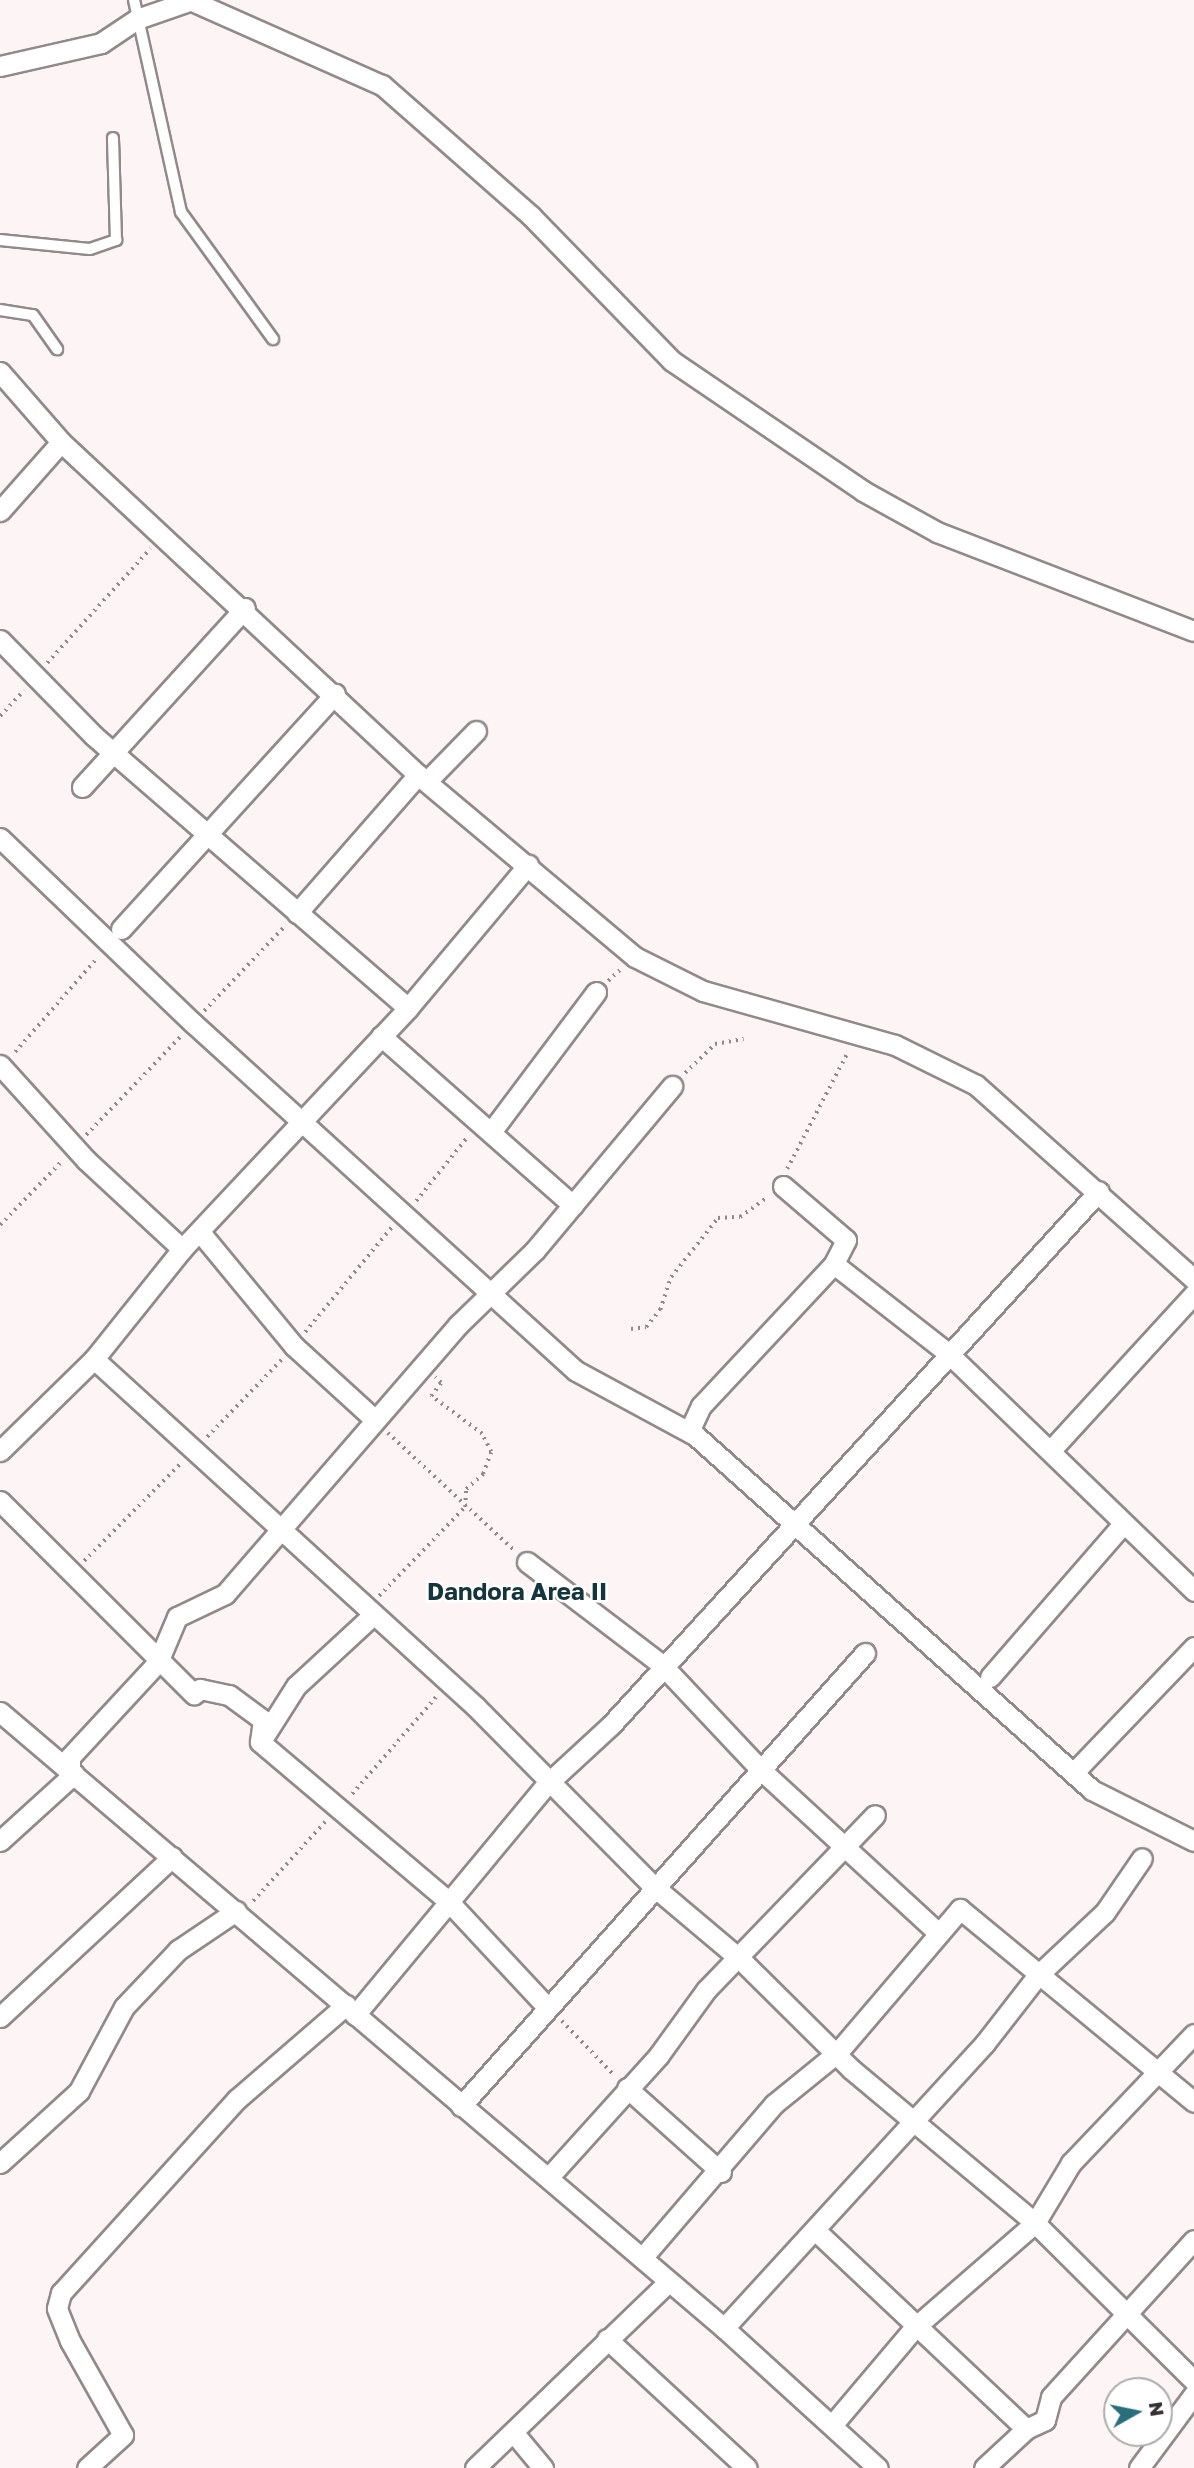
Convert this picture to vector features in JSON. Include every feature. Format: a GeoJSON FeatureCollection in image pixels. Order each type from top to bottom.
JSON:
{"type":"FeatureCollection","features":[{"type":"Feature","properties":{"kind":"street"},"geometry":{"type":"LineString","coordinates":[[0,66],[100,43],[136,10],[192,1],[382,85],[521,206],[672,361],[863,491],[937,533],[1194,631]]}},
{"type":"Feature","properties":{"kind":"street"},"geometry":{"type":"LineString","coordinates":[[0,372],[61,442],[160,537],[245,608],[423,778],[635,957],[703,991],[859,1032],[976,1085],[1099,1191],[1194,1279]]}},
{"type":"Feature","properties":{"kind":"street"},"geometry":{"type":"LineString","coordinates":[[0,511],[61,442]]}},
{"type":"Feature","properties":{"kind":"street"},"geometry":{"type":"LineString","coordinates":[[82,787],[245,608]]}},
{"type":"Feature","properties":{"kind":"street"},"geometry":{"type":"LineString","coordinates":[[0,640],[114,753],[408,1008]]}},
{"type":"Feature","properties":{"kind":"street"},"geometry":{"type":"LineString","coordinates":[[115,937],[335,694]]}},
{"type":"Feature","properties":{"kind":"street"},"geometry":{"type":"LineString","coordinates":[[297,913],[423,778],[476,731]]}},
{"type":"Feature","properties":{"kind":"street"},"geometry":{"type":"LineString","coordinates":[[0,838],[115,937],[193,1023],[576,1371],[696,1436],[1092,1790],[1194,1841]]}},
{"type":"Feature","properties":{"kind":"street"},"geometry":{"type":"LineString","coordinates":[[0,1451],[94,1359],[182,1249],[408,1008],[528,864]]}},
{"type":"Feature","properties":{"kind":"street"},"geometry":{"type":"LineString","coordinates":[[491,1132],[596,992]]}},
{"type":"Feature","properties":{"kind":"street"},"geometry":{"type":"LineString","coordinates":[[381,1036],[573,1205]]}},
{"type":"Feature","properties":{"kind":"street"},"geometry":{"type":"LineString","coordinates":[[1,1068],[72,1138],[75,1148],[182,1249]]}},
{"type":"Feature","properties":{"kind":"street"},"geometry":{"type":"LineString","coordinates":[[72,1772],[70,1757],[158,1662],[177,1617],[225,1594],[374,1419],[573,1205],[672,1086]]}},
{"type":"Feature","properties":{"kind":"street"},"geometry":{"type":"LineString","coordinates":[[693,1423],[701,1406],[834,1264],[846,1240],[783,1186]]}},
{"type":"Feature","properties":{"kind":"street"},"geometry":{"type":"LineString","coordinates":[[86,2468],[123,2435],[70,2341],[57,2308],[61,2292],[237,2099],[351,2010],[449,1902],[547,1784],[611,1725],[662,1665],[1099,1191]]}},
{"type":"Feature","properties":{"kind":"street"},"geometry":{"type":"LineString","coordinates":[[200,1232],[294,1346],[374,1419]]}},
{"type":"Feature","properties":{"kind":"street"},"geometry":{"type":"LineString","coordinates":[[834,1264],[948,1354],[1051,1450],[1122,1525],[1194,1591]]}},
{"type":"Feature","properties":{"kind":"street"},"geometry":{"type":"LineString","coordinates":[[1051,1450],[1194,1294]]}},
{"type":"Feature","properties":{"kind":"street"},"geometry":{"type":"LineString","coordinates":[[94,1359],[278,1532],[475,1707],[547,1784],[652,1885],[740,1959],[761,1986],[1035,2223],[1129,2312],[1194,2381]]}},
{"type":"Feature","properties":{"kind":"street"},"geometry":{"type":"LineString","coordinates":[[0,1502],[158,1662],[194,1694],[200,1689],[229,1695],[263,1720],[260,1742]]}},
{"type":"Feature","properties":{"kind":"street"},"geometry":{"type":"LineString","coordinates":[[990,1677],[1122,1525]]}},
{"type":"Feature","properties":{"kind":"street"},"geometry":{"type":"LineString","coordinates":[[527,1562],[662,1665],[761,1770],[938,1933]]}},
{"type":"Feature","properties":{"kind":"street"},"geometry":{"type":"LineString","coordinates":[[260,1742],[296,1686],[373,1615]]}},
{"type":"Feature","properties":{"kind":"street"},"geometry":{"type":"LineString","coordinates":[[1077,1769],[1194,1647]]}},
{"type":"Feature","properties":{"kind":"street"},"geometry":{"type":"LineString","coordinates":[[461,2106],[545,2005],[652,1885],[761,1770],[865,1653]]}},
{"type":"Feature","properties":{"kind":"street"},"geometry":{"type":"LineString","coordinates":[[0,1712],[642,2258],[667,2283],[724,2328],[833,2424],[878,2468]]}},
{"type":"Feature","properties":{"kind":"street"},"geometry":{"type":"LineString","coordinates":[[260,1742],[449,1902],[545,2005]]}},
{"type":"Feature","properties":{"kind":"street"},"geometry":{"type":"LineString","coordinates":[[0,1841],[72,1772]]}},
{"type":"Feature","properties":{"kind":"street"},"geometry":{"type":"LineString","coordinates":[[548,2178],[627,2088],[706,1990],[740,1959],[841,1846],[875,1815]]}},
{"type":"Feature","properties":{"kind":"street"},"geometry":{"type":"LineString","coordinates":[[0,2017],[172,1857]]}},
{"type":"Feature","properties":{"kind":"street"},"geometry":{"type":"LineString","coordinates":[[724,2328],[816,2231],[1038,1975],[1105,1912],[1142,1858]]}},
{"type":"Feature","properties":{"kind":"street"},"geometry":{"type":"LineString","coordinates":[[642,2258],[721,2172],[774,2104],[838,2052],[960,1909],[1038,1975],[1160,2071],[1194,2102]]}},
{"type":"Feature","properties":{"kind":"street"},"geometry":{"type":"LineString","coordinates":[[0,2163],[79,2091],[124,2007],[178,1950],[236,1911]]}},
{"type":"Feature","properties":{"kind":"street"},"geometry":{"type":"LineString","coordinates":[[833,2424],[914,2328],[1035,2223],[1071,2163],[1194,2034]]}},
{"type":"Feature","properties":{"kind":"street"},"geometry":{"type":"LineString","coordinates":[[627,2088],[721,2172]]}},
{"type":"Feature","properties":{"kind":"street"},"geometry":{"type":"LineString","coordinates":[[816,2231],[914,2328],[1026,2429]]}},
{"type":"Feature","properties":{"kind":"street"},"geometry":{"type":"LineString","coordinates":[[984,2468],[1026,2429],[1045,2420],[1051,2397],[1194,2241]]}},
{"type":"Feature","properties":{"kind":"street"},"geometry":{"type":"LineString","coordinates":[[475,2468],[667,2283]]}},
{"type":"Feature","properties":{"kind":"street"},"geometry":{"type":"LineString","coordinates":[[607,2339],[747,2468]]}},
{"type":"Feature","properties":{"kind":"street"},"geometry":{"type":"LineString","coordinates":[[1139,2468],[1194,2394]]}},
{"type":"Feature","properties":{"kind":"street"},"geometry":{"type":"LineString","coordinates":[[513,2432],[543,2468]]}},
{"type":"Feature","properties":{"kind":"lane"},"geometry":{"type":"LineString","coordinates":[[136,10],[181,212],[273,339]]}},
{"type":"Feature","properties":{"kind":"lane"},"geometry":{"type":"LineString","coordinates":[[0,240],[90,248],[116,240],[113,138]]}},
{"type":"Feature","properties":{"kind":"lane"},"geometry":{"type":"LineString","coordinates":[[0,310],[33,315],[57,349]]}},
{"type":"Feature","properties":{"kind":"path"},"geometry":{"type":"LineString","coordinates":[[0,716],[160,537]]}},
{"type":"Feature","properties":{"kind":"path"},"geometry":{"type":"LineString","coordinates":[[0,1225],[297,913]]}},
{"type":"Feature","properties":{"kind":"path"},"geometry":{"type":"LineString","coordinates":[[1,1068],[115,937]]}},
{"type":"Feature","properties":{"kind":"path"},"geometry":{"type":"LineString","coordinates":[[596,992],[635,957]]}},
{"type":"Feature","properties":{"kind":"path"},"geometry":{"type":"LineString","coordinates":[[631,1329],[646,1327],[660,1310],[671,1277],[718,1218],[740,1217],[783,1186],[790,1158],[859,1032]]}},
{"type":"Feature","properties":{"kind":"path"},"geometry":{"type":"LineString","coordinates":[[672,1086],[715,1044],[744,1039]]}},
{"type":"Feature","properties":{"kind":"path"},"geometry":{"type":"LineString","coordinates":[[373,1615],[368,1606],[394,1573],[465,1507],[466,1489],[483,1474],[491,1452],[482,1434],[431,1396],[441,1383],[426,1370],[434,1357]]}},
{"type":"Feature","properties":{"kind":"path"},"geometry":{"type":"LineString","coordinates":[[374,1419],[465,1507],[527,1562]]}},
{"type":"Feature","properties":{"kind":"path"},"geometry":{"type":"LineString","coordinates":[[545,2005],[627,2088]]}},
{"type":"Feature","properties":{"kind":"district","name":"Dandora Area II"},"geometry":{"type":"Point","coordinates":[517,1591]}}]}
